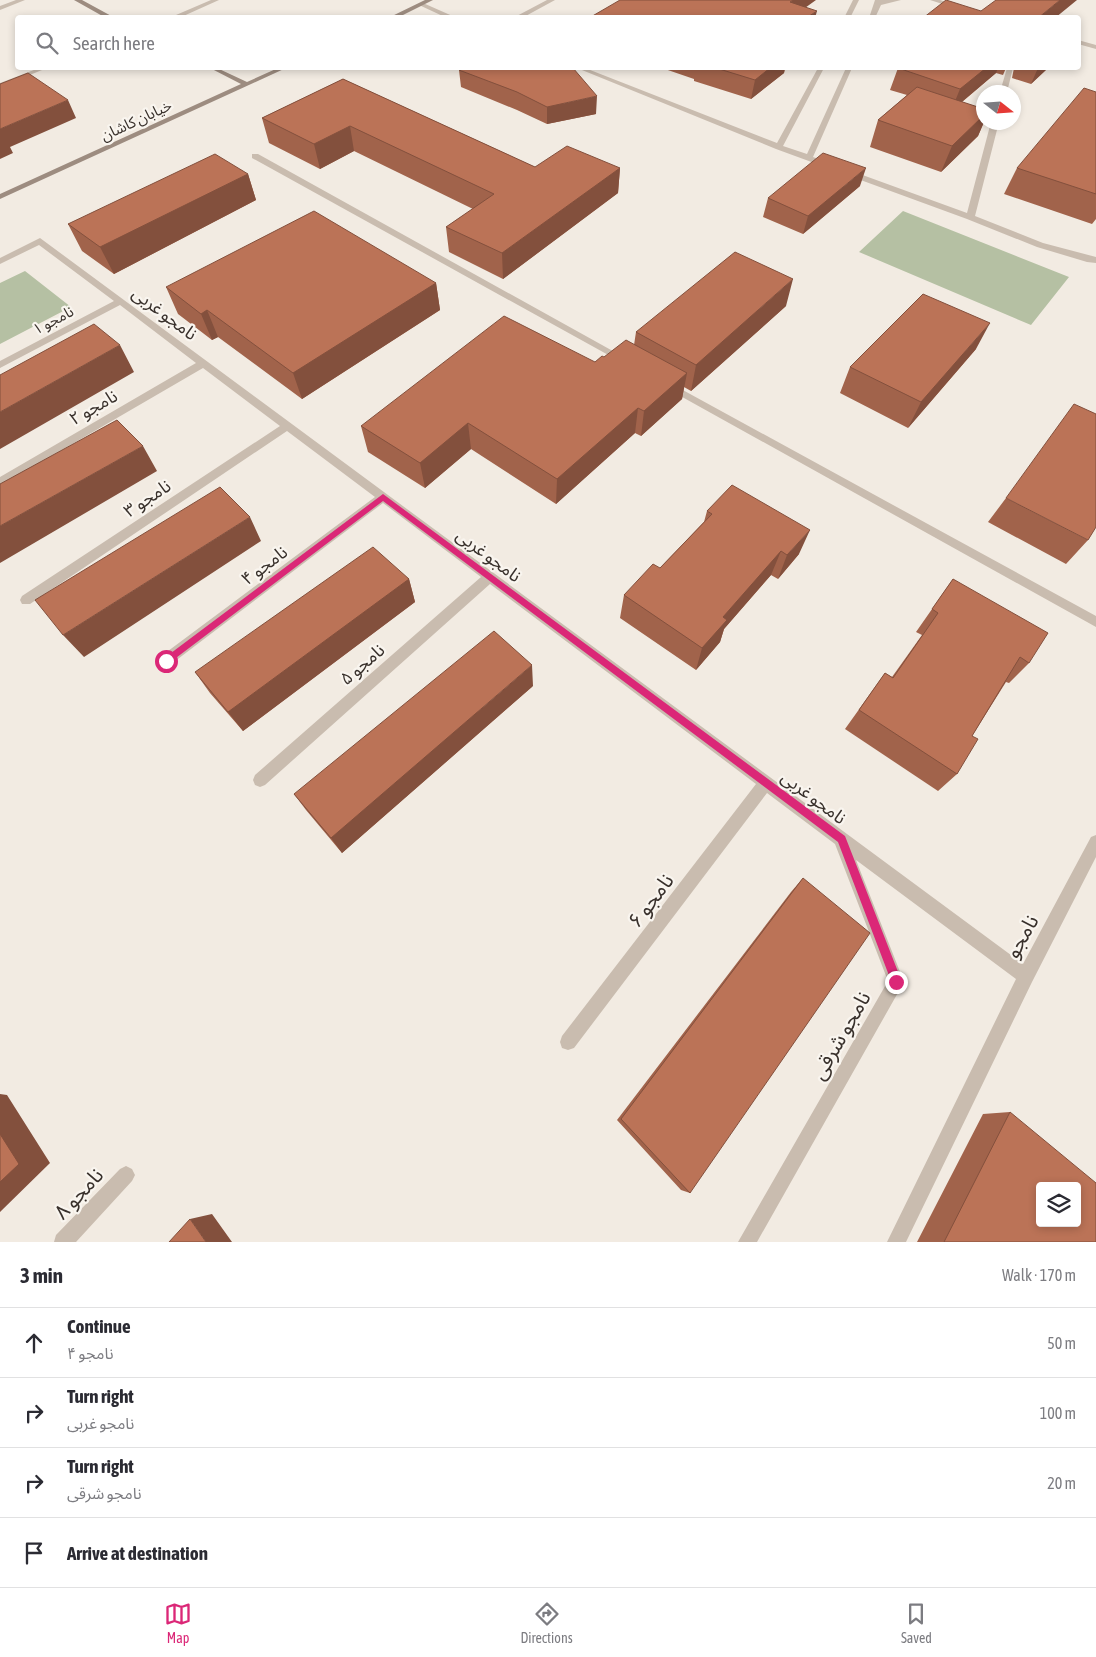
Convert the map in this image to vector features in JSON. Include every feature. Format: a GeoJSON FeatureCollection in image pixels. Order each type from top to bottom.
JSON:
{"type":"FeatureCollection","features":[{"type":"Feature","properties":{"kind":"street"},"geometry":{"type":"LineString","coordinates":[[0,8],[22,0]]}},
{"type":"Feature","properties":{"kind":"street"},"geometry":{"type":"LineString","coordinates":[[77,0],[106,15]]}},
{"type":"Feature","properties":{"kind":"street"},"geometry":{"type":"LineString","coordinates":[[179,15],[216,0]]}},
{"type":"Feature","properties":{"kind":"street"},"geometry":{"type":"LineString","coordinates":[[397,15],[430,0]]}},
{"type":"Feature","properties":{"kind":"street"},"geometry":{"type":"LineString","coordinates":[[522,15],[552,0]]}},
{"type":"Feature","properties":{"kind":"street"},"geometry":{"type":"LineString","coordinates":[[848,15],[856,0]]}},
{"type":"Feature","properties":{"kind":"street"},"geometry":{"type":"LineString","coordinates":[[873,15],[878,2],[898,0]]}},
{"type":"Feature","properties":{"kind":"street"},"geometry":{"type":"LineString","coordinates":[[933,0],[968,10]]}},
{"type":"Feature","properties":{"kind":"street"},"geometry":{"type":"LineString","coordinates":[[421,4],[447,15]]}},
{"type":"Feature","properties":{"kind":"street"},"geometry":{"type":"LineString","coordinates":[[1081,43],[1096,47]]}},
{"type":"Feature","properties":{"kind":"street"},"geometry":{"type":"LineString","coordinates":[[0,85],[39,70]]}},
{"type":"Feature","properties":{"kind":"street"},"geometry":{"type":"LineString","coordinates":[[217,70],[246,84]]}},
{"type":"Feature","properties":{"kind":"street","name":"خیابان کاشان"},"geometry":{"type":"LineString","coordinates":[[0,197],[278,70]]}},
{"type":"Feature","properties":{"kind":"street"},"geometry":{"type":"LineString","coordinates":[[585,70],[779,147],[970,217],[1040,245],[1096,260]]}},
{"type":"Feature","properties":{"kind":"street"},"geometry":{"type":"LineString","coordinates":[[779,147],[819,70]]}},
{"type":"Feature","properties":{"kind":"street"},"geometry":{"type":"LineString","coordinates":[[809,158],[849,70]]}},
{"type":"Feature","properties":{"kind":"street"},"geometry":{"type":"LineString","coordinates":[[1006,85],[1010,70]]}},
{"type":"Feature","properties":{"kind":"street"},"geometry":{"type":"LineString","coordinates":[[970,217],[993,130]]}},
{"type":"Feature","properties":{"kind":"street"},"geometry":{"type":"LineString","coordinates":[[255,156],[637,368]]}},
{"type":"Feature","properties":{"kind":"street","name":"نامجو غربی"},"geometry":{"type":"LineString","coordinates":[[0,261],[40,242],[953,923]]}},
{"type":"Feature","properties":{"kind":"street","name":"نامجو ۱"},"geometry":{"type":"LineString","coordinates":[[0,365],[120,301]]}},
{"type":"Feature","properties":{"kind":"street","name":"نامجو ۲"},"geometry":{"type":"LineString","coordinates":[[0,482],[203,363]]}},
{"type":"Feature","properties":{"kind":"street"},"geometry":{"type":"LineString","coordinates":[[663,382],[1096,622]]}},
{"type":"Feature","properties":{"kind":"street","name":"نامجو ۳"},"geometry":{"type":"LineString","coordinates":[[26,600],[286,426]]}},
{"type":"Feature","properties":{"kind":"street","name":"نامجو ۴"},"geometry":{"type":"LineString","coordinates":[[166,661],[383,497]]}},
{"type":"Feature","properties":{"kind":"street","name":"نامجو ۵"},"geometry":{"type":"LineString","coordinates":[[260,780],[490,577]]}},
{"type":"Feature","properties":{"kind":"street","name":"نامجو ۶"},"geometry":{"type":"LineString","coordinates":[[568,1042],[766,783]]}},
{"type":"Feature","properties":{"kind":"street","name":"نامجو شرقی"},"geometry":{"type":"LineString","coordinates":[[747,1242],[896,982],[841,839]]}},
{"type":"Feature","properties":{"kind":"street","name":"نامجو"},"geometry":{"type":"LineString","coordinates":[[953,923],[1026,976],[1096,842]]}},
{"type":"Feature","properties":{"kind":"street"},"geometry":{"type":"LineString","coordinates":[[896,1242],[1026,976]]}},
{"type":"Feature","properties":{"kind":"street","name":"نامجو ۸"},"geometry":{"type":"LineString","coordinates":[[63,1242],[126,1175]]}},
{"type":"Feature","properties":{"kind":"green space"},"geometry":{"type":"Polygon","coordinates":[[[903,211],[1069,277],[1031,325],[859,252],[903,211]]]}},
{"type":"Feature","properties":{"kind":"green space"},"geometry":{"type":"Polygon","coordinates":[[[25,271],[71,307],[0,344],[0,283],[25,271]]]}},
{"type":"Feature","properties":{"kind":"building"},"geometry":{"type":"Polygon","coordinates":[[[620,0],[793,0],[790,2],[817,11],[811,15],[594,15],[620,0]]]}},
{"type":"Feature","properties":{"kind":"building"},"geometry":{"type":"Polygon","coordinates":[[[946,0],[981,11],[996,0],[1060,0],[1042,15],[927,15],[946,0]]]}},
{"type":"Feature","properties":{"kind":"building"},"geometry":{"type":"Polygon","coordinates":[[[459,70],[575,70],[597,96],[547,107],[517,92],[459,70]]]}},
{"type":"Feature","properties":{"kind":"building"},"geometry":{"type":"Polygon","coordinates":[[[722,70],[768,70],[755,80],[722,70]]]}},
{"type":"Feature","properties":{"kind":"building"},"geometry":{"type":"Polygon","coordinates":[[[904,70],[984,70],[960,89],[904,70]]]}},
{"type":"Feature","properties":{"kind":"building"},"geometry":{"type":"Polygon","coordinates":[[[28,73],[68,100],[0,129],[0,84],[28,73]]]}},
{"type":"Feature","properties":{"kind":"building"},"geometry":{"type":"Polygon","coordinates":[[[343,79],[535,167],[567,146],[620,168],[502,253],[446,227],[494,194],[350,126],[314,144],[262,118],[343,79]]]}},
{"type":"Feature","properties":{"kind":"building"},"geometry":{"type":"Polygon","coordinates":[[[917,87],[976,106],[976,123],[952,146],[878,120],[917,87]]]}},
{"type":"Feature","properties":{"kind":"building"},"geometry":{"type":"Polygon","coordinates":[[[1084,88],[1096,92],[1096,194],[1017,168],[1084,88]]]}},
{"type":"Feature","properties":{"kind":"building"},"geometry":{"type":"Polygon","coordinates":[[[823,153],[866,168],[808,216],[768,198],[823,153]]]}},
{"type":"Feature","properties":{"kind":"building"},"geometry":{"type":"Polygon","coordinates":[[[215,154],[248,174],[100,247],[68,224],[215,154]]]}},
{"type":"Feature","properties":{"kind":"building"},"geometry":{"type":"Polygon","coordinates":[[[314,211],[436,283],[293,373],[207,310],[201,314],[166,287],[314,211]]]}},
{"type":"Feature","properties":{"kind":"building"},"geometry":{"type":"Polygon","coordinates":[[[735,252],[793,279],[696,365],[636,332],[735,252]]]}},
{"type":"Feature","properties":{"kind":"building"},"geometry":{"type":"Polygon","coordinates":[[[923,294],[990,323],[921,402],[850,367],[923,294]]]}},
{"type":"Feature","properties":{"kind":"building"},"geometry":{"type":"Polygon","coordinates":[[[504,316],[595,362],[626,340],[687,373],[644,411],[638,408],[557,479],[468,423],[420,463],[361,426],[504,316]]]}},
{"type":"Feature","properties":{"kind":"building"},"geometry":{"type":"Polygon","coordinates":[[[94,324],[120,345],[0,412],[0,375],[94,324]]]}},
{"type":"Feature","properties":{"kind":"building"},"geometry":{"type":"Polygon","coordinates":[[[1074,404],[1096,414],[1096,527],[1088,540],[1006,498],[1074,404]]]}},
{"type":"Feature","properties":{"kind":"building"},"geometry":{"type":"Polygon","coordinates":[[[117,420],[143,446],[0,526],[0,484],[117,420]]]}},
{"type":"Feature","properties":{"kind":"building"},"geometry":{"type":"Polygon","coordinates":[[[732,485],[810,530],[787,555],[781,551],[723,617],[727,620],[702,648],[624,595],[653,564],[660,568],[712,514],[707,511],[732,485]]]}},
{"type":"Feature","properties":{"kind":"building"},"geometry":{"type":"Polygon","coordinates":[[[220,487],[250,517],[63,635],[35,600],[220,487]]]}},
{"type":"Feature","properties":{"kind":"building"},"geometry":{"type":"Polygon","coordinates":[[[373,547],[409,579],[228,712],[195,672],[373,547]]]}},
{"type":"Feature","properties":{"kind":"building"},"geometry":{"type":"Polygon","coordinates":[[[953,579],[1048,633],[1029,663],[1020,657],[972,736],[978,739],[957,774],[859,710],[885,673],[893,678],[938,613],[932,609],[953,579]]]}},
{"type":"Feature","properties":{"kind":"building"},"geometry":{"type":"Polygon","coordinates":[[[494,631],[532,665],[331,838],[294,794],[494,631]]]}},
{"type":"Feature","properties":{"kind":"building"},"geometry":{"type":"Polygon","coordinates":[[[803,878],[870,933],[690,1193],[621,1119],[803,878]]]}},
{"type":"Feature","properties":{"kind":"building"},"geometry":{"type":"Polygon","coordinates":[[[1010,1112],[1096,1183],[1096,1242],[944,1242],[1010,1112]]]}},
{"type":"Feature","properties":{"kind":"building"},"geometry":{"type":"Polygon","coordinates":[[[0,1134],[19,1164],[0,1182],[0,1134]]]}},
{"type":"Feature","properties":{"kind":"building"},"geometry":{"type":"Polygon","coordinates":[[[190,1219],[206,1242],[169,1242],[190,1219]]]}},
{"type":"Feature","properties":{"kind":"route"},"geometry":{"type":"LineString","coordinates":[[166,661],[383,497],[841,839],[896,982]]}}]}
